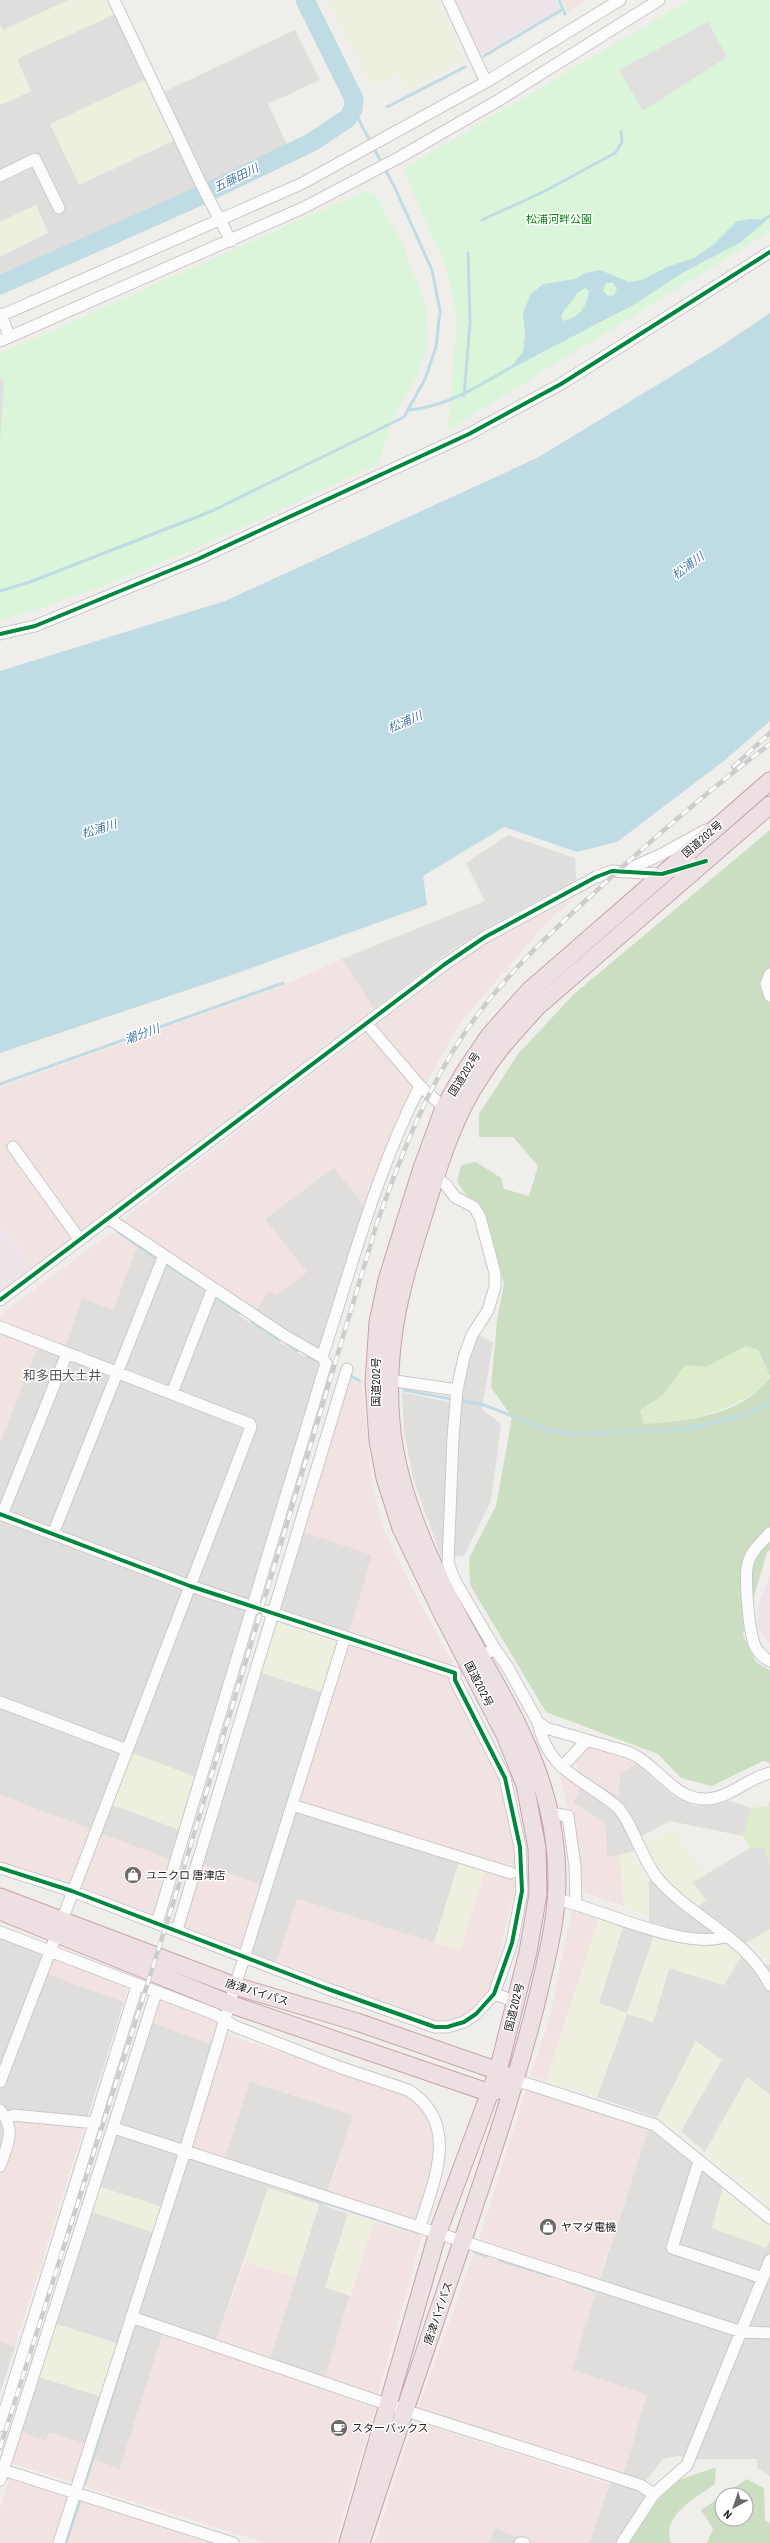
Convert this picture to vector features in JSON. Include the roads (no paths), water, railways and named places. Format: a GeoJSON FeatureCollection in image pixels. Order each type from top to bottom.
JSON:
{"type":"FeatureCollection","features":[{"type":"Feature","properties":{"kind":"highway","name":"国道202号"},"geometry":{"type":"LineString","coordinates":[[490,2093],[498,2070],[528,1952],[530,1892],[536,1848],[525,1784],[505,1735],[486,1698],[482,1658],[401,1528],[385,1478],[378,1440],[374,1383],[378,1322],[387,1280],[421,1171],[444,1108],[464,1073],[489,1036],[529,991],[770,781]]}},
{"type":"Feature","properties":{"kind":"highway","name":"国道202号"},"geometry":{"type":"LineString","coordinates":[[516,2083],[547,1958],[556,1899],[557,1877],[550,1813],[537,1766],[516,1720],[451,1601],[441,1563],[415,1518],[399,1466],[391,1426],[389,1380],[393,1328],[402,1283],[436,1177],[458,1118],[478,1079],[504,1044],[538,1006],[770,805]]}},
{"type":"Feature","properties":{"kind":"highway","name":"唐津バイパス"},"geometry":{"type":"LineString","coordinates":[[0,1897],[60,1927],[230,2004],[490,2093],[438,2232],[414,2311],[396,2408],[361,2543]]}},
{"type":"Feature","properties":{"kind":"highway","name":"唐津バイパス"},"geometry":{"type":"LineString","coordinates":[[0,1911],[60,1927],[235,1986],[357,2022],[498,2070],[516,2083],[463,2241],[396,2408],[348,2543]]}},
{"type":"Feature","properties":{"kind":"highway"},"geometry":{"type":"LineString","coordinates":[[490,2093],[516,2083]]}},
{"type":"Feature","properties":{"kind":"street"},"geometry":{"type":"LineString","coordinates":[[114,0],[201,184],[231,241]]}},
{"type":"Feature","properties":{"kind":"street"},"geometry":{"type":"LineString","coordinates":[[448,0],[486,82]]}},
{"type":"Feature","properties":{"kind":"street"},"geometry":{"type":"LineString","coordinates":[[620,0],[486,82],[301,184],[221,221],[0,315],[5,339],[231,241],[303,208],[400,157],[499,100],[659,0]]}},
{"type":"Feature","properties":{"kind":"street"},"geometry":{"type":"LineString","coordinates":[[0,176],[35,159],[59,208]]}},
{"type":"Feature","properties":{"kind":"street"},"geometry":{"type":"LineString","coordinates":[[0,634],[35,626],[198,558],[470,434],[561,384],[695,301],[770,252]]}},
{"type":"Feature","properties":{"kind":"street"},"geometry":{"type":"LineString","coordinates":[[622,872],[662,854],[727,818]]}},
{"type":"Feature","properties":{"kind":"street"},"geometry":{"type":"LineString","coordinates":[[0,1300],[445,964],[485,937],[596,877],[612,871],[662,874],[706,861]]}},
{"type":"Feature","properties":{"kind":"street"},"geometry":{"type":"LineString","coordinates":[[770,974],[766,984],[770,996]]}},
{"type":"Feature","properties":{"kind":"street"},"geometry":{"type":"LineString","coordinates":[[367,1024],[420,1086],[444,1108],[458,1118]]}},
{"type":"Feature","properties":{"kind":"street"},"geometry":{"type":"LineString","coordinates":[[322,1357],[384,1164],[399,1128],[420,1086]]}},
{"type":"Feature","properties":{"kind":"street"},"geometry":{"type":"LineString","coordinates":[[13,1147],[80,1240]]}},
{"type":"Feature","properties":{"kind":"street"},"geometry":{"type":"LineString","coordinates":[[436,1177],[446,1184],[455,1197],[474,1207],[480,1217],[495,1272],[495,1287],[488,1310],[472,1335],[464,1357],[457,1390],[441,1563]]}},
{"type":"Feature","properties":{"kind":"street"},"geometry":{"type":"LineString","coordinates":[[108,1218],[285,1336],[322,1357],[326,1363],[157,1923]]}},
{"type":"Feature","properties":{"kind":"street"},"geometry":{"type":"LineString","coordinates":[[53,1534],[116,1372],[120,1367],[164,1255]]}},
{"type":"Feature","properties":{"kind":"street"},"geometry":{"type":"LineString","coordinates":[[172,1394],[213,1288]]}},
{"type":"Feature","properties":{"kind":"street"},"geometry":{"type":"LineString","coordinates":[[0,1327],[250,1424],[251,1427],[0,2082]]}},
{"type":"Feature","properties":{"kind":"street"},"geometry":{"type":"LineString","coordinates":[[67,1353],[1,1514],[190,1586],[455,1673],[482,1658],[507,1666],[538,1722],[540,1734],[552,1758],[586,1787],[616,1806],[656,1877],[666,1888],[727,1936],[752,1958],[770,1985]]}},
{"type":"Feature","properties":{"kind":"street"},"geometry":{"type":"LineString","coordinates":[[177,1930],[347,1369]]}},
{"type":"Feature","properties":{"kind":"street"},"geometry":{"type":"LineString","coordinates":[[389,1380],[457,1390]]}},
{"type":"Feature","properties":{"kind":"street"},"geometry":{"type":"LineString","coordinates":[[770,1533],[754,1550],[748,1563],[746,1575],[749,1616],[755,1645],[770,1661]]}},
{"type":"Feature","properties":{"kind":"street"},"geometry":{"type":"LineString","coordinates":[[59,2543],[135,2319],[235,1986],[345,1637]]}},
{"type":"Feature","properties":{"kind":"street"},"geometry":{"type":"LineString","coordinates":[[0,1868],[72,1891],[435,2027],[447,2027],[464,2022],[476,2014],[494,1994],[530,1892],[505,1778],[470,1705],[455,1680],[455,1673]]}},
{"type":"Feature","properties":{"kind":"street"},"geometry":{"type":"LineString","coordinates":[[470,1705],[486,1698]]}},
{"type":"Feature","properties":{"kind":"street"},"geometry":{"type":"LineString","coordinates":[[0,1702],[127,1750]]}},
{"type":"Feature","properties":{"kind":"street"},"geometry":{"type":"LineString","coordinates":[[538,1722],[546,1728],[635,1755],[649,1764],[679,1792],[694,1798],[708,1798],[722,1795],[759,1775],[770,1773]]}},
{"type":"Feature","properties":{"kind":"street"},"geometry":{"type":"LineString","coordinates":[[562,1767],[587,1740]]}},
{"type":"Feature","properties":{"kind":"street"},"geometry":{"type":"LineString","coordinates":[[292,1805],[511,1873]]}},
{"type":"Feature","properties":{"kind":"street"},"geometry":{"type":"LineString","coordinates":[[550,1813],[568,1816],[576,1880],[576,1904]]}},
{"type":"Feature","properties":{"kind":"street"},"geometry":{"type":"LineString","coordinates":[[557,1877],[576,1880]]}},
{"type":"Feature","properties":{"kind":"street"},"geometry":{"type":"LineString","coordinates":[[556,1899],[675,1936],[718,1940],[727,1936]]}},
{"type":"Feature","properties":{"kind":"street"},"geometry":{"type":"LineString","coordinates":[[0,1932],[156,1993],[215,2014],[225,2021],[339,2068],[408,2090],[418,2096],[430,2111],[437,2126],[440,2143],[438,2163],[420,2226]]}},
{"type":"Feature","properties":{"kind":"street"},"geometry":{"type":"LineString","coordinates":[[0,2426],[138,1986]]}},
{"type":"Feature","properties":{"kind":"street"},"geometry":{"type":"LineString","coordinates":[[156,1993],[114,2128],[1,2473],[75,2493],[233,2543]]}},
{"type":"Feature","properties":{"kind":"street"},"geometry":{"type":"LineString","coordinates":[[494,1994],[515,2002]]}},
{"type":"Feature","properties":{"kind":"street"},"geometry":{"type":"LineString","coordinates":[[516,2083],[525,2083],[654,2125],[770,2218]]}},
{"type":"Feature","properties":{"kind":"street"},"geometry":{"type":"LineString","coordinates":[[0,2110],[7,2119],[11,2131],[10,2139],[0,2166]]}},
{"type":"Feature","properties":{"kind":"street"},"geometry":{"type":"LineString","coordinates":[[7,2119],[13,2115],[96,2123]]}},
{"type":"Feature","properties":{"kind":"street"},"geometry":{"type":"LineString","coordinates":[[114,2128],[420,2226],[742,2332],[770,2333]]}},
{"type":"Feature","properties":{"kind":"street"},"geometry":{"type":"LineString","coordinates":[[699,2161],[672,2248],[763,2278]]}},
{"type":"Feature","properties":{"kind":"street"},"geometry":{"type":"LineString","coordinates":[[622,2543],[654,2494],[687,2465],[770,2260]]}},
{"type":"Feature","properties":{"kind":"street"},"geometry":{"type":"LineString","coordinates":[[135,2319],[396,2408],[640,2485],[654,2494]]}},
{"type":"Feature","properties":{"kind":"water"},"geometry":{"type":"Polygon","coordinates":[[[751,219],[767,220],[741,242],[682,273],[635,304],[518,365],[515,361],[523,352],[525,336],[523,312],[531,294],[543,284],[575,279],[586,273],[600,270],[629,282],[642,280],[667,267],[694,258],[713,245],[737,221],[751,219]],[[606,283],[603,291],[608,296],[614,295],[617,289],[613,283],[606,283]],[[585,288],[577,293],[564,310],[561,317],[563,321],[574,317],[584,307],[589,291],[585,288]]]}},
{"type":"Feature","properties":{"kind":"water","name":"松浦川"},"geometry":{"type":"Polygon","coordinates":[[[770,313],[770,721],[725,760],[617,842],[577,852],[504,827],[423,876],[427,905],[229,976],[0,1053],[0,671],[225,601],[537,458],[721,346],[770,313]]]}},
{"type":"Feature","properties":{"kind":"waterway","name":"五藤田川"},"geometry":{"type":"LineString","coordinates":[[0,285],[202,195],[312,142],[348,118],[353,109],[354,99],[305,0]]}},
{"type":"Feature","properties":{"kind":"waterway"},"geometry":{"type":"LineString","coordinates":[[559,0],[565,14]]}},
{"type":"Feature","properties":{"kind":"waterway"},"geometry":{"type":"LineString","coordinates":[[484,56],[563,9]]}},
{"type":"Feature","properties":{"kind":"waterway"},"geometry":{"type":"LineString","coordinates":[[387,107],[465,67]]}},
{"type":"Feature","properties":{"kind":"waterway"},"geometry":{"type":"LineString","coordinates":[[0,591],[30,582],[212,511],[404,417],[425,379],[436,347],[440,311],[432,270],[394,186],[353,109]]}},
{"type":"Feature","properties":{"kind":"waterway"},"geometry":{"type":"LineString","coordinates":[[482,220],[545,191],[615,153],[622,142],[621,131]]}},
{"type":"Feature","properties":{"kind":"waterway"},"geometry":{"type":"LineString","coordinates":[[761,221],[770,216]]}},
{"type":"Feature","properties":{"kind":"waterway"},"geometry":{"type":"LineString","coordinates":[[464,396],[470,322],[468,253]]}},
{"type":"Feature","properties":{"kind":"waterway"},"geometry":{"type":"LineString","coordinates":[[408,410],[424,408],[453,399],[520,362]]}},
{"type":"Feature","properties":{"kind":"waterway","name":"潮分川"},"geometry":{"type":"LineString","coordinates":[[0,1084],[283,983]]}},
{"type":"Feature","properties":{"kind":"waterway"},"geometry":{"type":"LineString","coordinates":[[118,1232],[156,1258]]}},
{"type":"Feature","properties":{"kind":"waterway"},"geometry":{"type":"LineString","coordinates":[[167,1265],[205,1290]]}},
{"type":"Feature","properties":{"kind":"waterway"},"geometry":{"type":"LineString","coordinates":[[216,1298],[239,1313]]}},
{"type":"Feature","properties":{"kind":"waterway"},"geometry":{"type":"LineString","coordinates":[[252,1322],[279,1340]]}},
{"type":"Feature","properties":{"kind":"waterway"},"geometry":{"type":"LineString","coordinates":[[287,1344],[297,1351]]}},
{"type":"Feature","properties":{"kind":"waterway"},"geometry":{"type":"LineString","coordinates":[[307,1356],[320,1363]]}},
{"type":"Feature","properties":{"kind":"waterway"},"geometry":{"type":"LineString","coordinates":[[351,1376],[360,1381]]}},
{"type":"Feature","properties":{"kind":"waterway"},"geometry":{"type":"LineString","coordinates":[[404,1390],[451,1399]]}},
{"type":"Feature","properties":{"kind":"waterway"},"geometry":{"type":"LineString","coordinates":[[463,1401],[484,1405],[548,1430],[574,1434],[687,1429],[737,1417],[770,1403]]}},
{"type":"Feature","properties":{"kind":"waterway"},"geometry":{"type":"LineString","coordinates":[[295,2193],[419,2233]]}},
{"type":"Feature","properties":{"kind":"waterway"},"geometry":{"type":"LineString","coordinates":[[475,2252],[486,2256]]}},
{"type":"Feature","properties":{"kind":"waterway"},"geometry":{"type":"LineString","coordinates":[[499,2260],[551,2276]]}},
{"type":"Feature","properties":{"kind":"waterway"},"geometry":{"type":"LineString","coordinates":[[567,2281],[594,2290]]}},
{"type":"Feature","properties":{"kind":"waterway"},"geometry":{"type":"LineString","coordinates":[[85,2483],[128,2346]]}},
{"type":"Feature","properties":{"kind":"waterway"},"geometry":{"type":"LineString","coordinates":[[66,2543],[79,2503]]}},
{"type":"Feature","properties":{"kind":"railway"},"geometry":{"type":"LineString","coordinates":[[733,767],[770,733]]}},
{"type":"Feature","properties":{"kind":"railway"},"geometry":{"type":"LineString","coordinates":[[0,2448],[176,1894],[378,1220],[416,1122],[439,1076],[466,1031],[494,993],[526,958],[658,835],[725,779],[770,744]]}},
{"type":"Feature","properties":{"kind":"place","name":"ユニクロ 唐津店"},"geometry":{"type":"Point","coordinates":[133,1875]}},
{"type":"Feature","properties":{"kind":"place","name":"ヤマダ電機"},"geometry":{"type":"Point","coordinates":[548,2227]}},
{"type":"Feature","properties":{"kind":"place","name":"スターバックス"},"geometry":{"type":"Point","coordinates":[339,2428]}},
{"type":"Feature","properties":{"kind":"district","name":"和多田大土井"},"geometry":{"type":"Point","coordinates":[62,1375]}},
{"type":"Feature","properties":{"kind":"park label","name":"松浦河畔公園"},"geometry":{"type":"Point","coordinates":[559,219]}}]}
